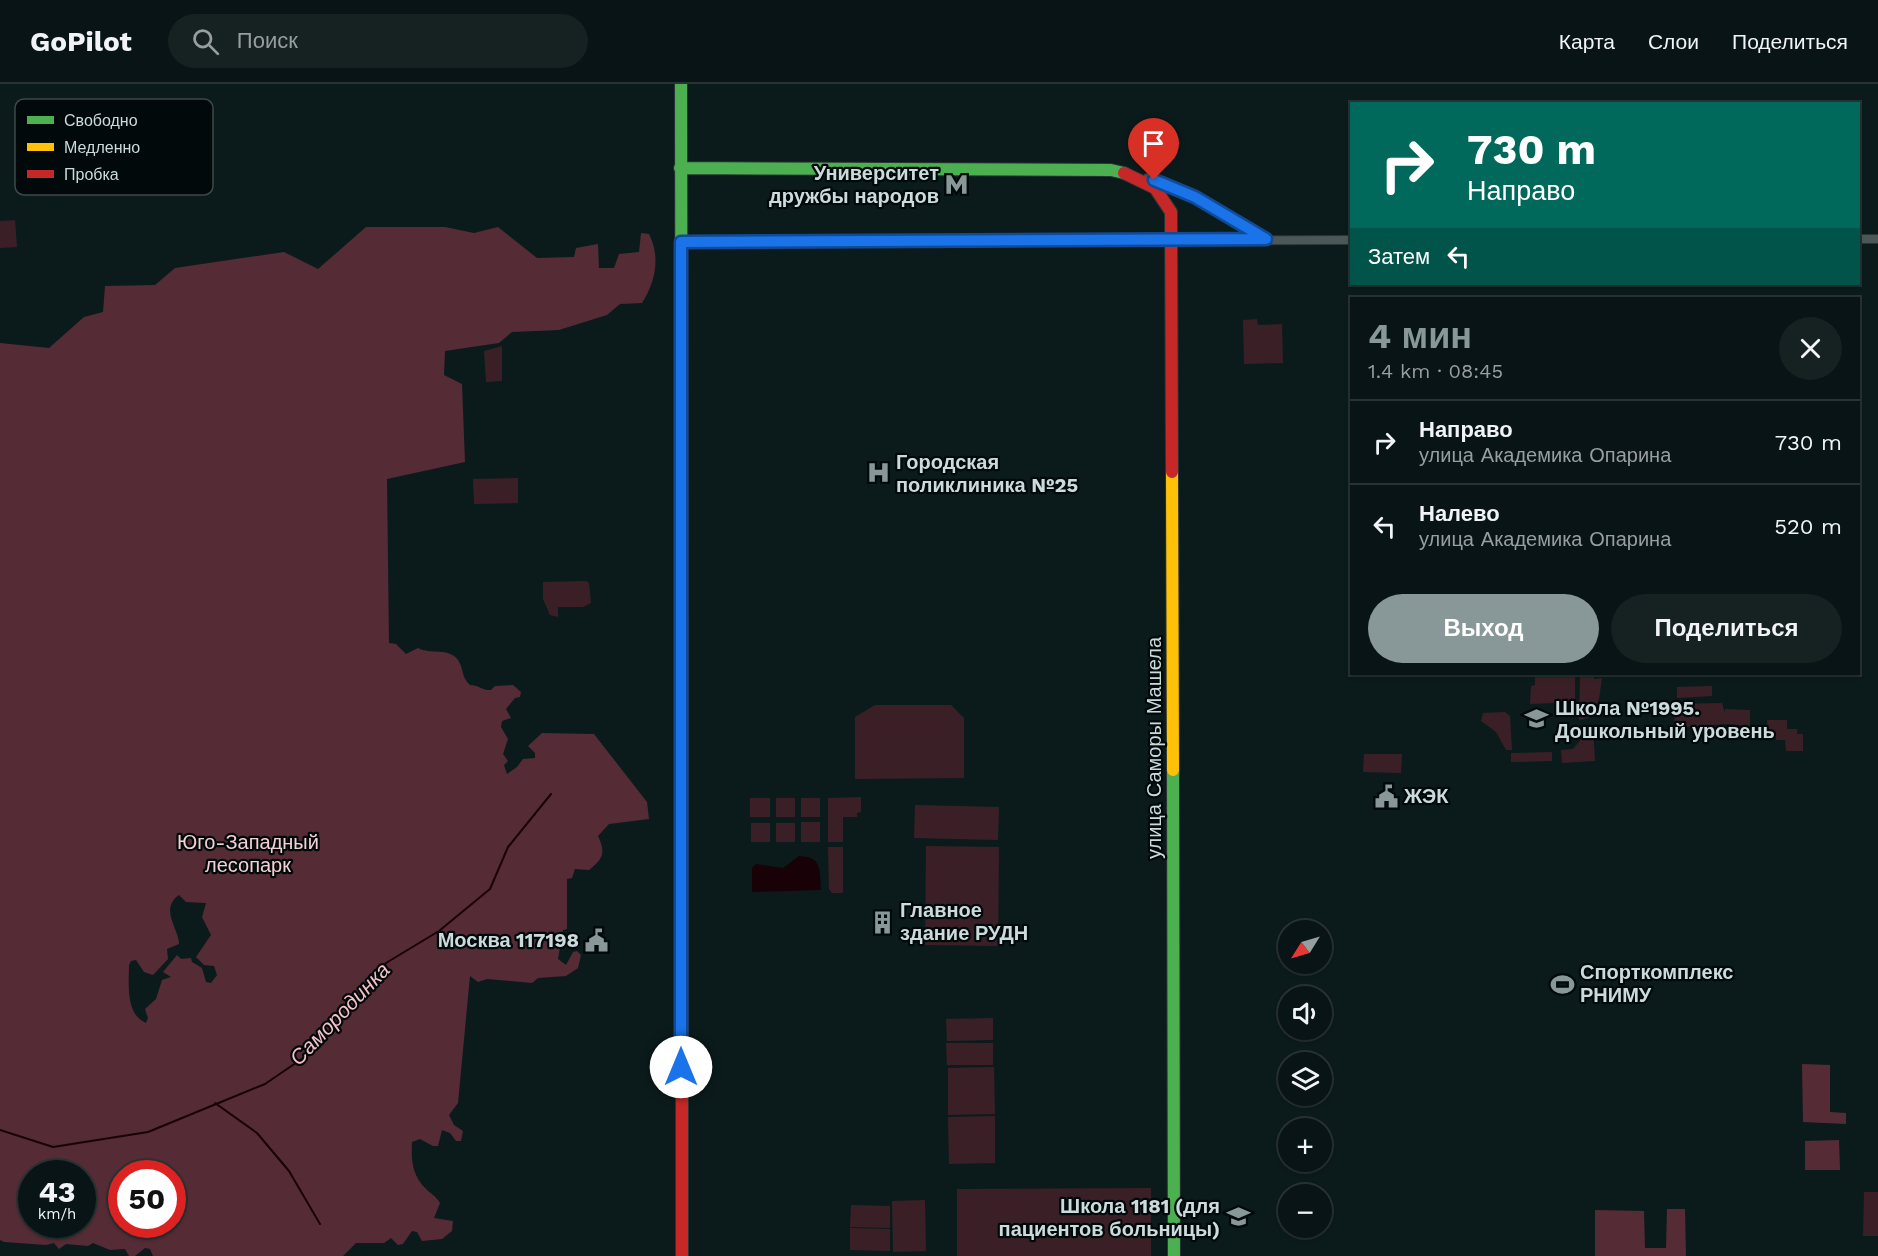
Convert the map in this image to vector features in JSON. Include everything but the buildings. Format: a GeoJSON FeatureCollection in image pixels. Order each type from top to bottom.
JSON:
{"type":"FeatureCollection","features":[{"type":"Feature","properties":{"kind":"street"},"geometry":{"type":"LineString","coordinates":[[681,84],[682,1256]]}},
{"type":"Feature","properties":{"kind":"street"},"geometry":{"type":"LineString","coordinates":[[680,168],[1111,170],[1132,174],[1195,197],[1266,239]]}},
{"type":"Feature","properties":{"kind":"street","name":"улица Саморы Машела"},"geometry":{"type":"LineString","coordinates":[[1132,174],[1161,194],[1167,201],[1171,212],[1174,1256]]}},
{"type":"Feature","properties":{"kind":"street"},"geometry":{"type":"LineString","coordinates":[[1860,239],[1878,239]]}},
{"type":"Feature","properties":{"kind":"street"},"geometry":{"type":"LineString","coordinates":[[681,242],[1350,240]]}},
{"type":"Feature","properties":{"kind":"shaded area"},"geometry":{"type":"Polygon","coordinates":[[[15,220],[17,247],[0,248],[0,221],[15,220]]]}},
{"type":"Feature","properties":{"kind":"shaded area"},"geometry":{"type":"Polygon","coordinates":[[[1257,319],[1258,325],[1282,324],[1283,363],[1244,364],[1243,320],[1257,319]]]}},
{"type":"Feature","properties":{"kind":"shaded area"},"geometry":{"type":"Polygon","coordinates":[[[502,346],[502,381],[486,382],[484,351],[502,346]]]}},
{"type":"Feature","properties":{"kind":"shaded area"},"geometry":{"type":"Polygon","coordinates":[[[518,478],[518,503],[474,504],[473,479],[518,478]]]}},
{"type":"Feature","properties":{"kind":"shaded area"},"geometry":{"type":"Polygon","coordinates":[[[586,581],[589,583],[591,603],[583,607],[558,607],[558,617],[550,615],[543,599],[543,582],[586,581]]]}},
{"type":"Feature","properties":{"kind":"shaded area"},"geometry":{"type":"Polygon","coordinates":[[[1535,675],[1575,675],[1575,702],[1530,704],[1531,686],[1535,685],[1535,675]]]}},
{"type":"Feature","properties":{"kind":"shaded area"},"geometry":{"type":"Polygon","coordinates":[[[1580,675],[1594,675],[1594,679],[1602,678],[1595,711],[1586,719],[1579,720],[1580,675]]]}},
{"type":"Feature","properties":{"kind":"shaded area"},"geometry":{"type":"Polygon","coordinates":[[[1712,686],[1712,696],[1677,698],[1677,687],[1712,686]]]}},
{"type":"Feature","properties":{"kind":"shaded area"},"geometry":{"type":"Polygon","coordinates":[[[1722,703],[1725,713],[1725,709],[1750,710],[1750,726],[1725,724],[1675,728],[1674,709],[1678,704],[1722,703]]]}},
{"type":"Feature","properties":{"kind":"shaded area"},"geometry":{"type":"Polygon","coordinates":[[[875,705],[951,705],[964,718],[964,778],[855,779],[855,717],[875,705]]]}},
{"type":"Feature","properties":{"kind":"shaded area"},"geometry":{"type":"Polygon","coordinates":[[[1505,712],[1510,716],[1512,750],[1506,750],[1496,732],[1481,721],[1483,713],[1505,712]]]}},
{"type":"Feature","properties":{"kind":"shaded area"},"geometry":{"type":"Polygon","coordinates":[[[1767,720],[1787,720],[1787,729],[1797,729],[1797,734],[1803,734],[1803,751],[1786,751],[1785,740],[1776,740],[1776,732],[1768,732],[1767,720]]]}},
{"type":"Feature","properties":{"kind":"shaded area"},"geometry":{"type":"Polygon","coordinates":[[[1581,726],[1593,726],[1595,761],[1562,763],[1561,750],[1573,749],[1582,738],[1581,726]]]}},
{"type":"Feature","properties":{"kind":"shaded area"},"geometry":{"type":"Polygon","coordinates":[[[1552,752],[1552,761],[1511,762],[1511,753],[1552,752]]]}},
{"type":"Feature","properties":{"kind":"shaded area"},"geometry":{"type":"Polygon","coordinates":[[[1364,754],[1402,754],[1401,773],[1363,772],[1364,754]]]}},
{"type":"Feature","properties":{"kind":"shaded area"},"geometry":{"type":"Polygon","coordinates":[[[861,797],[861,812],[857,813],[857,817],[843,817],[843,842],[828,842],[828,798],[861,797]]]}},
{"type":"Feature","properties":{"kind":"shaded area"},"geometry":{"type":"Polygon","coordinates":[[[750,798],[770,798],[770,817],[750,817],[750,798]]]}},
{"type":"Feature","properties":{"kind":"shaded area"},"geometry":{"type":"Polygon","coordinates":[[[776,798],[795,798],[795,817],[776,817],[776,798]]]}},
{"type":"Feature","properties":{"kind":"shaded area"},"geometry":{"type":"Polygon","coordinates":[[[801,798],[820,798],[820,817],[801,817],[801,798]]]}},
{"type":"Feature","properties":{"kind":"shaded area"},"geometry":{"type":"Polygon","coordinates":[[[915,805],[999,807],[998,840],[914,838],[915,805]]]}},
{"type":"Feature","properties":{"kind":"shaded area"},"geometry":{"type":"Polygon","coordinates":[[[801,822],[820,822],[820,842],[801,842],[801,822]]]}},
{"type":"Feature","properties":{"kind":"shaded area"},"geometry":{"type":"Polygon","coordinates":[[[751,823],[770,823],[770,842],[751,842],[751,823]]]}},
{"type":"Feature","properties":{"kind":"shaded area"},"geometry":{"type":"Polygon","coordinates":[[[776,823],[795,823],[795,842],[776,842],[776,823]]]}},
{"type":"Feature","properties":{"kind":"shaded area"},"geometry":{"type":"Polygon","coordinates":[[[926,846],[999,847],[998,946],[925,945],[926,846]]]}},
{"type":"Feature","properties":{"kind":"shaded area"},"geometry":{"type":"Polygon","coordinates":[[[828,847],[843,847],[843,893],[832,893],[829,889],[828,847]]]}},
{"type":"Feature","properties":{"kind":"shaded area"},"geometry":{"type":"Polygon","coordinates":[[[799,856],[816,862],[820,871],[821,890],[752,892],[752,868],[756,864],[783,868],[799,856]]]}},
{"type":"Feature","properties":{"kind":"shaded area"},"geometry":{"type":"Polygon","coordinates":[[[993,1018],[993,1040],[947,1041],[946,1019],[993,1018]]]}},
{"type":"Feature","properties":{"kind":"shaded area"},"geometry":{"type":"Polygon","coordinates":[[[946,1043],[993,1043],[993,1065],[947,1065],[946,1043]]]}},
{"type":"Feature","properties":{"kind":"shaded area"},"geometry":{"type":"Polygon","coordinates":[[[994,1067],[995,1114],[948,1115],[948,1068],[994,1067]]]}},
{"type":"Feature","properties":{"kind":"shaded area"},"geometry":{"type":"Polygon","coordinates":[[[995,1116],[995,1163],[949,1164],[948,1117],[995,1116]]]}},
{"type":"Feature","properties":{"kind":"shaded area"},"geometry":{"type":"Polygon","coordinates":[[[1151,1188],[1151,1256],[957,1256],[957,1189],[1151,1188]]]}},
{"type":"Feature","properties":{"kind":"shaded area"},"geometry":{"type":"Polygon","coordinates":[[[1864,1192],[1878,1192],[1878,1236],[1863,1236],[1864,1192]]]}},
{"type":"Feature","properties":{"kind":"shaded area"},"geometry":{"type":"Polygon","coordinates":[[[925,1200],[926,1251],[893,1252],[892,1201],[925,1200]]]}},
{"type":"Feature","properties":{"kind":"shaded area"},"geometry":{"type":"Polygon","coordinates":[[[851,1205],[890,1206],[890,1228],[850,1227],[851,1205]]]}},
{"type":"Feature","properties":{"kind":"shaded area"},"geometry":{"type":"Polygon","coordinates":[[[850,1228],[890,1229],[890,1251],[850,1250],[850,1228]]]}},
{"type":"Feature","properties":{"kind":"green space","name":"Юго-Западный лесопарк"},"geometry":{"type":"Polygon","coordinates":[[[366,227],[445,227],[474,233],[498,227],[537,258],[574,257],[576,248],[598,244],[599,268],[614,268],[619,254],[639,252],[641,233],[649,234],[655,252],[655,270],[642,303],[620,304],[607,315],[559,330],[512,332],[499,343],[445,351],[444,375],[462,384],[465,462],[387,479],[389,643],[396,644],[406,654],[418,648],[445,652],[454,656],[470,685],[491,690],[495,686],[513,685],[521,692],[520,697],[515,698],[506,709],[511,718],[502,721],[501,727],[508,739],[503,754],[508,761],[504,765],[507,774],[523,759],[535,758],[535,753],[528,746],[542,733],[594,734],[647,802],[649,819],[609,824],[598,836],[602,847],[600,859],[589,870],[575,869],[572,878],[567,879],[567,929],[563,930],[558,959],[566,965],[573,952],[577,951],[581,955],[578,968],[566,976],[538,978],[532,983],[487,979],[478,982],[470,976],[458,1103],[449,1115],[454,1125],[463,1131],[461,1141],[456,1141],[450,1133],[442,1130],[438,1146],[433,1146],[420,1139],[412,1142],[412,1161],[415,1173],[421,1184],[440,1203],[434,1218],[453,1221],[452,1231],[442,1239],[422,1241],[417,1232],[412,1231],[403,1244],[398,1245],[391,1238],[384,1243],[356,1243],[343,1256],[153,1256],[150,1249],[145,1248],[135,1256],[129,1256],[125,1249],[110,1250],[93,1243],[88,1246],[66,1244],[59,1249],[54,1243],[46,1245],[4,1242],[0,1240],[0,343],[49,348],[84,317],[103,312],[105,286],[155,285],[175,268],[284,252],[318,269],[366,227]],[[179,895],[171,906],[170,913],[179,944],[167,949],[168,959],[153,975],[144,972],[136,960],[131,961],[129,965],[131,1005],[139,1019],[146,1023],[148,1018],[145,1009],[156,999],[162,980],[171,977],[163,972],[177,955],[181,959],[191,958],[192,962],[202,968],[206,982],[211,983],[217,975],[214,966],[204,965],[196,957],[211,935],[202,917],[206,903],[186,902],[179,895]]]}},
{"type":"Feature","properties":{"kind":"green space"},"geometry":{"type":"Polygon","coordinates":[[[1802,1064],[1830,1065],[1830,1112],[1846,1113],[1846,1124],[1803,1122],[1802,1064]]]}},
{"type":"Feature","properties":{"kind":"green space"},"geometry":{"type":"Polygon","coordinates":[[[1839,1140],[1840,1170],[1805,1170],[1805,1141],[1839,1140]]]}},
{"type":"Feature","properties":{"kind":"green space"},"geometry":{"type":"Polygon","coordinates":[[[1667,1209],[1685,1209],[1686,1256],[1595,1256],[1595,1210],[1644,1211],[1645,1248],[1666,1248],[1667,1209]]]}},
{"type":"Feature","properties":{"kind":"waterway","name":"Самородинка"},"geometry":{"type":"LineString","coordinates":[[0,1130],[53,1147],[148,1132],[265,1084],[306,1056],[351,1009],[386,963],[439,931],[490,889],[508,847],[551,794]]}},
{"type":"Feature","properties":{"kind":"waterway"},"geometry":{"type":"LineString","coordinates":[[215,1103],[257,1133],[289,1171],[320,1224]]}},
{"type":"Feature","properties":{"kind":"traffic: fast"},"geometry":{"type":"LineString","coordinates":[[681,84],[682,686]]}},
{"type":"Feature","properties":{"kind":"traffic: fast"},"geometry":{"type":"LineString","coordinates":[[680,168],[1111,170],[1124,173]]}},
{"type":"Feature","properties":{"kind":"traffic: fast"},"geometry":{"type":"LineString","coordinates":[[1173,770],[1174,1256]]}},
{"type":"Feature","properties":{"kind":"traffic: slow"},"geometry":{"type":"LineString","coordinates":[[1172,472],[1173,770]]}},
{"type":"Feature","properties":{"kind":"traffic: slow"},"geometry":{"type":"LineString","coordinates":[[682,686],[682,924]]}},
{"type":"Feature","properties":{"kind":"traffic: jam"},"geometry":{"type":"LineString","coordinates":[[1124,173],[1155,188],[1171,212],[1172,472]]}},
{"type":"Feature","properties":{"kind":"traffic: jam"},"geometry":{"type":"LineString","coordinates":[[682,924],[682,1256]]}},
{"type":"Feature","properties":{"kind":"place","name":"Университет дружбы народов"},"geometry":{"type":"Point","coordinates":[957,184]}},
{"type":"Feature","properties":{"kind":"place","name":"Городская поликлиника №25"},"geometry":{"type":"Point","coordinates":[878,473]}},
{"type":"Feature","properties":{"kind":"place","name":"Школа №1995. Дошкольный уровень"},"geometry":{"type":"Point","coordinates":[1537,719]}},
{"type":"Feature","properties":{"kind":"place","name":"ЖЭК"},"geometry":{"type":"Point","coordinates":[1386,796]}},
{"type":"Feature","properties":{"kind":"place","name":"Главное здание РУДН"},"geometry":{"type":"Point","coordinates":[882,922]}},
{"type":"Feature","properties":{"kind":"place","name":"Москва 117198"},"geometry":{"type":"Point","coordinates":[597,940]}},
{"type":"Feature","properties":{"kind":"place","name":"Спорткомплекс РНИМУ"},"geometry":{"type":"Point","coordinates":[1562,984]}},
{"type":"Feature","properties":{"kind":"place","name":"Школа 1181 (для пациентов больницы)"},"geometry":{"type":"Point","coordinates":[1238,1217]}},
{"type":"Feature","properties":{"kind":"route"},"geometry":{"type":"LineString","coordinates":[[681,1067],[681,242],[701,240],[1266,239],[1195,197],[1154,180]]}}]}
